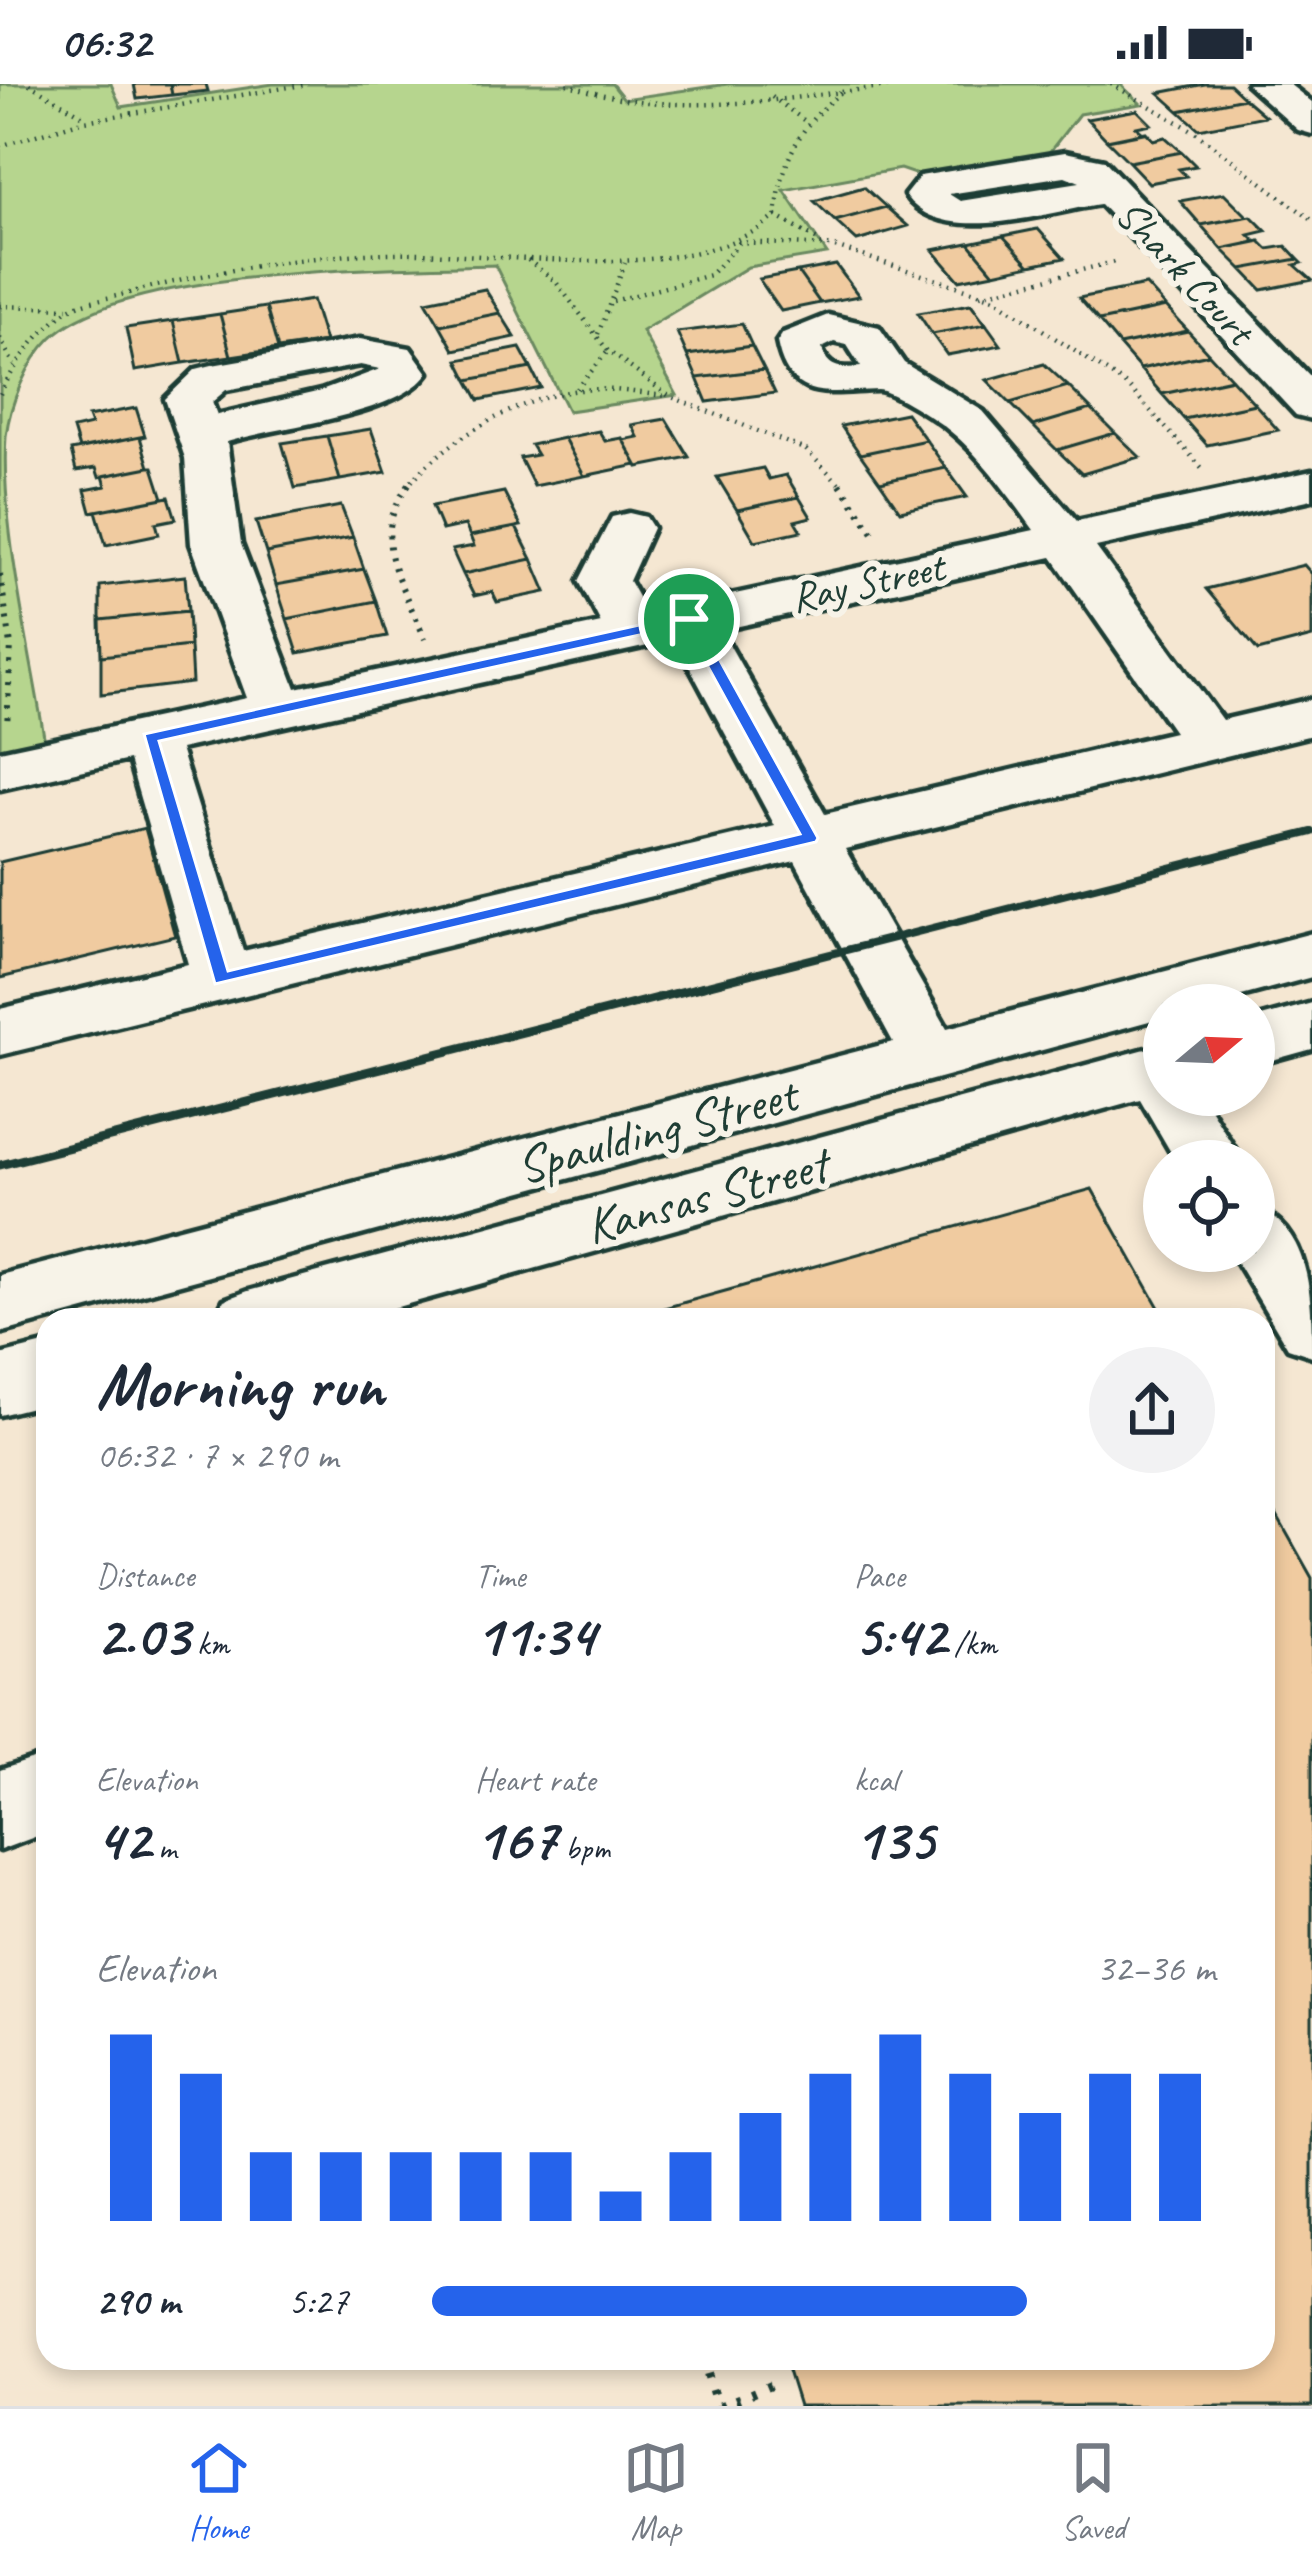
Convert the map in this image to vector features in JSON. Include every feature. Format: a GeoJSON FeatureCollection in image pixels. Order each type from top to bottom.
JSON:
{"type":"FeatureCollection","features":[{"type":"Feature","properties":{"kind":"street"},"geometry":{"type":"LineString","coordinates":[[1284,87],[1312,122]]}},
{"type":"Feature","properties":{"kind":"street","name":"Shark Court"},"geometry":{"type":"LineString","coordinates":[[1109,190],[1312,405]]}},
{"type":"Feature","properties":{"kind":"street"},"geometry":{"type":"LineString","coordinates":[[888,373],[967,422],[1005,461],[1210,742]]}},
{"type":"Feature","properties":{"kind":"street"},"geometry":{"type":"LineString","coordinates":[[202,435],[209,458],[216,544],[278,710]]}},
{"type":"Feature","properties":{"kind":"street","name":"Ray Street"},"geometry":{"type":"LineString","coordinates":[[3,754],[150,738],[1312,485]]}},
{"type":"Feature","properties":{"kind":"street"},"geometry":{"type":"LineString","coordinates":[[629,528],[604,580],[632,633]]}},
{"type":"Feature","properties":{"kind":"street"},"geometry":{"type":"LineString","coordinates":[[689,619],[931,1056]]}},
{"type":"Feature","properties":{"kind":"street"},"geometry":{"type":"LineString","coordinates":[[0,1033],[1312,717]]}},
{"type":"Feature","properties":{"kind":"street"},"geometry":{"type":"LineString","coordinates":[[150,738],[222,979]]}},
{"type":"Feature","properties":{"kind":"street","name":"Spaulding Street"},"geometry":{"type":"LineString","coordinates":[[0,1304],[1312,955]]}},
{"type":"Feature","properties":{"kind":"street"},"geometry":{"type":"LineString","coordinates":[[1275,1036],[1312,1026]]}},
{"type":"Feature","properties":{"kind":"street","name":"Kansas Street"},"geometry":{"type":"LineString","coordinates":[[329,1308],[1143,1085]]}},
{"type":"Feature","properties":{"kind":"street"},"geometry":{"type":"LineString","coordinates":[[1275,1267],[1312,1327]]}},
{"type":"Feature","properties":{"kind":"street"},"geometry":{"type":"LineString","coordinates":[[0,1385],[36,1376]]}},
{"type":"Feature","properties":{"kind":"street"},"geometry":{"type":"LineString","coordinates":[[0,1810],[36,1797]]}},
{"type":"Feature","properties":{"kind":"path"},"geometry":{"type":"LineString","coordinates":[[29,84],[54,89],[70,110],[90,119]]}},
{"type":"Feature","properties":{"kind":"path"},"geometry":{"type":"LineString","coordinates":[[0,146],[90,119],[308,84]]}},
{"type":"Feature","properties":{"kind":"path"},"geometry":{"type":"LineString","coordinates":[[567,84],[596,98],[635,102],[907,84]]}},
{"type":"Feature","properties":{"kind":"path"},"geometry":{"type":"LineString","coordinates":[[1111,84],[1192,130],[1312,220]]}},
{"type":"Feature","properties":{"kind":"path"},"geometry":{"type":"LineString","coordinates":[[0,305],[70,308],[163,284],[314,259],[447,252],[625,263],[730,242],[757,232],[776,216],[783,163],[805,121],[845,89]]}},
{"type":"Feature","properties":{"kind":"path"},"geometry":{"type":"LineString","coordinates":[[771,96],[805,121]]}},
{"type":"Feature","properties":{"kind":"path"},"geometry":{"type":"LineString","coordinates":[[776,216],[832,246],[980,295],[1024,315],[1128,386],[1208,475]]}},
{"type":"Feature","properties":{"kind":"path"},"geometry":{"type":"LineString","coordinates":[[730,242],[832,246]]}},
{"type":"Feature","properties":{"kind":"path"},"geometry":{"type":"LineString","coordinates":[[613,301],[710,275],[740,242]]}},
{"type":"Feature","properties":{"kind":"path"},"geometry":{"type":"LineString","coordinates":[[980,295],[1167,251]]}},
{"type":"Feature","properties":{"kind":"path"},"geometry":{"type":"LineString","coordinates":[[528,259],[556,282],[608,351],[669,396],[806,450],[846,490],[881,544]]}},
{"type":"Feature","properties":{"kind":"path"},"geometry":{"type":"LineString","coordinates":[[598,334],[625,263]]}},
{"type":"Feature","properties":{"kind":"path"},"geometry":{"type":"LineString","coordinates":[[0,394],[14,364],[70,308]]}},
{"type":"Feature","properties":{"kind":"path"},"geometry":{"type":"LineString","coordinates":[[0,338],[14,364]]}},
{"type":"Feature","properties":{"kind":"path"},"geometry":{"type":"LineString","coordinates":[[576,390],[608,351]]}},
{"type":"Feature","properties":{"kind":"path"},"geometry":{"type":"LineString","coordinates":[[428,646],[386,538],[387,518],[399,498],[455,442],[532,403],[576,390],[669,396]]}},
{"type":"Feature","properties":{"kind":"path"},"geometry":{"type":"LineString","coordinates":[[0,574],[11,645],[3,754]]}},
{"type":"Feature","properties":{"kind":"path"},"geometry":{"type":"LineString","coordinates":[[707,2370],[719,2406],[774,2384]]}},
{"type":"Feature","properties":{"kind":"green space"},"geometry":{"type":"Polygon","coordinates":[[[0,84],[111,84],[121,107],[273,84],[612,84],[624,99],[728,84],[1120,84],[1141,104],[1079,114],[1044,159],[923,177],[900,169],[784,190],[827,254],[748,267],[642,331],[677,395],[568,411],[495,265],[262,276],[136,297],[86,315],[51,338],[34,359],[8,423],[5,471],[12,548],[45,743],[0,753],[0,84]]]}},
{"type":"Feature","properties":{"kind":"building"},"geometry":{"type":"Polygon","coordinates":[[[134,84],[170,84],[172,95],[137,99],[134,84]]]}},
{"type":"Feature","properties":{"kind":"building"},"geometry":{"type":"Polygon","coordinates":[[[170,84],[206,84],[208,91],[172,95],[170,84]]]}},
{"type":"Feature","properties":{"kind":"building"},"geometry":{"type":"Polygon","coordinates":[[[1229,84],[1244,98],[1179,111],[1159,93],[1229,84]]]}},
{"type":"Feature","properties":{"kind":"building"},"geometry":{"type":"Polygon","coordinates":[[[1244,98],[1265,116],[1199,129],[1179,111],[1244,98]]]}},
{"type":"Feature","properties":{"kind":"building"},"geometry":{"type":"Polygon","coordinates":[[[1137,110],[1151,124],[1136,127],[1143,133],[1107,140],[1087,119],[1137,110]]]}},
{"type":"Feature","properties":{"kind":"building"},"geometry":{"type":"Polygon","coordinates":[[[1146,132],[1153,140],[1165,137],[1182,152],[1129,162],[1107,140],[1146,132]]]}},
{"type":"Feature","properties":{"kind":"building"},"geometry":{"type":"Polygon","coordinates":[[[1182,152],[1196,166],[1179,169],[1186,176],[1149,183],[1129,162],[1182,152]]]}},
{"type":"Feature","properties":{"kind":"building"},"geometry":{"type":"Polygon","coordinates":[[[864,187],[886,207],[835,221],[814,201],[864,187]]]}},
{"type":"Feature","properties":{"kind":"building"},"geometry":{"type":"Polygon","coordinates":[[[1224,193],[1247,216],[1201,225],[1180,201],[1224,193]]]}},
{"type":"Feature","properties":{"kind":"building"},"geometry":{"type":"Polygon","coordinates":[[[886,207],[908,226],[857,241],[835,221],[886,207]]]}},
{"type":"Feature","properties":{"kind":"building"},"geometry":{"type":"Polygon","coordinates":[[[1251,216],[1266,231],[1249,235],[1256,242],[1222,249],[1201,225],[1251,216]]]}},
{"type":"Feature","properties":{"kind":"building"},"geometry":{"type":"Polygon","coordinates":[[[1038,229],[1064,258],[1030,265],[1003,236],[1038,229]]]}},
{"type":"Feature","properties":{"kind":"building"},"geometry":{"type":"Polygon","coordinates":[[[1003,236],[1030,265],[994,273],[969,243],[1003,236]]]}},
{"type":"Feature","properties":{"kind":"building"},"geometry":{"type":"Polygon","coordinates":[[[1260,241],[1268,249],[1286,246],[1298,259],[1242,269],[1222,249],[1260,241]]]}},
{"type":"Feature","properties":{"kind":"building"},"geometry":{"type":"Polygon","coordinates":[[[969,243],[994,273],[959,280],[933,250],[969,243]]]}},
{"type":"Feature","properties":{"kind":"building"},"geometry":{"type":"Polygon","coordinates":[[[1298,259],[1302,263],[1295,265],[1312,280],[1262,290],[1242,269],[1298,259]]]}},
{"type":"Feature","properties":{"kind":"building"},"geometry":{"type":"Polygon","coordinates":[[[836,265],[859,296],[820,303],[798,272],[836,265]]]}},
{"type":"Feature","properties":{"kind":"building"},"geometry":{"type":"Polygon","coordinates":[[[798,272],[820,303],[781,311],[759,279],[798,272]]]}},
{"type":"Feature","properties":{"kind":"building"},"geometry":{"type":"Polygon","coordinates":[[[1146,285],[1166,307],[1099,321],[1079,298],[1146,285]]]}},
{"type":"Feature","properties":{"kind":"building"},"geometry":{"type":"Polygon","coordinates":[[[485,289],[500,313],[440,325],[426,301],[485,289]]]}},
{"type":"Feature","properties":{"kind":"building"},"geometry":{"type":"Polygon","coordinates":[[[312,300],[325,342],[278,349],[266,307],[312,300]]]}},
{"type":"Feature","properties":{"kind":"building"},"geometry":{"type":"Polygon","coordinates":[[[971,304],[986,324],[932,334],[918,313],[971,304]]]}},
{"type":"Feature","properties":{"kind":"building"},"geometry":{"type":"Polygon","coordinates":[[[266,307],[278,349],[231,356],[220,314],[266,307]]]}},
{"type":"Feature","properties":{"kind":"building"},"geometry":{"type":"Polygon","coordinates":[[[1166,307],[1188,331],[1119,345],[1099,321],[1166,307]]]}},
{"type":"Feature","properties":{"kind":"building"},"geometry":{"type":"Polygon","coordinates":[[[500,313],[515,337],[454,350],[440,325],[500,313]]]}},
{"type":"Feature","properties":{"kind":"building"},"geometry":{"type":"Polygon","coordinates":[[[220,314],[231,356],[183,363],[173,321],[220,314]]]}},
{"type":"Feature","properties":{"kind":"building"},"geometry":{"type":"Polygon","coordinates":[[[173,321],[183,363],[135,371],[126,328],[173,321]]]}},
{"type":"Feature","properties":{"kind":"building"},"geometry":{"type":"Polygon","coordinates":[[[742,324],[752,346],[687,355],[677,332],[742,324]]]}},
{"type":"Feature","properties":{"kind":"building"},"geometry":{"type":"Polygon","coordinates":[[[986,324],[1001,345],[947,355],[932,334],[986,324]]]}},
{"type":"Feature","properties":{"kind":"building"},"geometry":{"type":"Polygon","coordinates":[[[1188,331],[1209,354],[1140,369],[1119,345],[1188,331]]]}},
{"type":"Feature","properties":{"kind":"building"},"geometry":{"type":"Polygon","coordinates":[[[752,346],[764,370],[697,378],[687,355],[752,346]]]}},
{"type":"Feature","properties":{"kind":"building"},"geometry":{"type":"Polygon","coordinates":[[[520,348],[531,368],[468,380],[458,360],[520,348]]]}},
{"type":"Feature","properties":{"kind":"building"},"geometry":{"type":"Polygon","coordinates":[[[1209,354],[1232,379],[1162,394],[1140,369],[1209,354]]]}},
{"type":"Feature","properties":{"kind":"building"},"geometry":{"type":"Polygon","coordinates":[[[1044,364],[1068,386],[1010,403],[987,380],[1044,364]]]}},
{"type":"Feature","properties":{"kind":"building"},"geometry":{"type":"Polygon","coordinates":[[[531,368],[541,388],[479,400],[468,380],[531,368]]]}},
{"type":"Feature","properties":{"kind":"building"},"geometry":{"type":"Polygon","coordinates":[[[764,370],[775,393],[707,402],[697,378],[764,370]]]}},
{"type":"Feature","properties":{"kind":"building"},"geometry":{"type":"Polygon","coordinates":[[[1232,379],[1255,404],[1184,419],[1162,394],[1232,379]]]}},
{"type":"Feature","properties":{"kind":"building"},"geometry":{"type":"Polygon","coordinates":[[[1068,386],[1091,409],[1033,426],[1010,403],[1068,386]]]}},
{"type":"Feature","properties":{"kind":"building"},"geometry":{"type":"Polygon","coordinates":[[[1255,404],[1278,430],[1207,445],[1184,419],[1255,404]]]}},
{"type":"Feature","properties":{"kind":"building"},"geometry":{"type":"Polygon","coordinates":[[[136,408],[145,436],[79,449],[73,429],[91,425],[88,417],[136,408]]]}},
{"type":"Feature","properties":{"kind":"building"},"geometry":{"type":"Polygon","coordinates":[[[1091,409],[1115,433],[1057,450],[1033,426],[1091,409]]]}},
{"type":"Feature","properties":{"kind":"building"},"geometry":{"type":"Polygon","coordinates":[[[906,413],[926,440],[860,454],[841,426],[906,413]]]}},
{"type":"Feature","properties":{"kind":"building"},"geometry":{"type":"Polygon","coordinates":[[[666,419],[689,457],[638,467],[623,440],[638,437],[632,425],[666,419]]]}},
{"type":"Feature","properties":{"kind":"building"},"geometry":{"type":"Polygon","coordinates":[[[371,429],[386,472],[340,480],[327,436],[371,429]]]}},
{"type":"Feature","properties":{"kind":"building"},"geometry":{"type":"Polygon","coordinates":[[[599,431],[605,441],[622,438],[637,465],[584,476],[564,438],[599,431]]]}},
{"type":"Feature","properties":{"kind":"building"},"geometry":{"type":"Polygon","coordinates":[[[1115,433],[1140,457],[1082,474],[1057,450],[1115,433]]]}},
{"type":"Feature","properties":{"kind":"building"},"geometry":{"type":"Polygon","coordinates":[[[327,436],[340,480],[295,488],[282,443],[327,436]]]}},
{"type":"Feature","properties":{"kind":"building"},"geometry":{"type":"Polygon","coordinates":[[[140,437],[149,467],[99,477],[96,468],[76,471],[71,451],[140,437]]]}},
{"type":"Feature","properties":{"kind":"building"},"geometry":{"type":"Polygon","coordinates":[[[564,438],[584,476],[534,486],[520,458],[537,455],[531,445],[564,438]]]}},
{"type":"Feature","properties":{"kind":"building"},"geometry":{"type":"Polygon","coordinates":[[[926,440],[946,468],[880,482],[860,454],[926,440]]]}},
{"type":"Feature","properties":{"kind":"building"},"geometry":{"type":"Polygon","coordinates":[[[153,467],[163,498],[91,512],[85,490],[106,486],[103,476],[153,467]]]}},
{"type":"Feature","properties":{"kind":"building"},"geometry":{"type":"Polygon","coordinates":[[[763,468],[769,479],[786,475],[799,497],[737,510],[717,477],[763,468]]]}},
{"type":"Feature","properties":{"kind":"building"},"geometry":{"type":"Polygon","coordinates":[[[946,468],[967,497],[900,511],[880,482],[946,468]]]}},
{"type":"Feature","properties":{"kind":"building"},"geometry":{"type":"Polygon","coordinates":[[[504,492],[521,526],[470,536],[465,525],[442,530],[432,506],[504,492]]]}},
{"type":"Feature","properties":{"kind":"building"},"geometry":{"type":"Polygon","coordinates":[[[169,497],[176,519],[156,523],[159,534],[106,545],[96,511],[169,497]]]}},
{"type":"Feature","properties":{"kind":"building"},"geometry":{"type":"Polygon","coordinates":[[[799,497],[811,517],[795,521],[801,531],[755,541],[737,510],[799,497]]]}},
{"type":"Feature","properties":{"kind":"building"},"geometry":{"type":"Polygon","coordinates":[[[341,506],[353,537],[266,553],[256,522],[341,506]]]}},
{"type":"Feature","properties":{"kind":"building"},"geometry":{"type":"Polygon","coordinates":[[[516,527],[532,559],[463,574],[452,550],[474,546],[470,536],[516,527]]]}},
{"type":"Feature","properties":{"kind":"building"},"geometry":{"type":"Polygon","coordinates":[[[353,537],[364,569],[276,585],[266,553],[353,537]]]}},
{"type":"Feature","properties":{"kind":"building"},"geometry":{"type":"Polygon","coordinates":[[[532,559],[546,592],[497,602],[492,592],[474,596],[463,574],[532,559]]]}},
{"type":"Feature","properties":{"kind":"building"},"geometry":{"type":"Polygon","coordinates":[[[1304,565],[1312,574],[1312,637],[1258,651],[1206,589],[1304,565]]]}},
{"type":"Feature","properties":{"kind":"building"},"geometry":{"type":"Polygon","coordinates":[[[364,569],[376,601],[287,619],[276,585],[364,569]]]}},
{"type":"Feature","properties":{"kind":"building"},"geometry":{"type":"Polygon","coordinates":[[[185,576],[188,611],[100,620],[100,586],[185,576]]]}},
{"type":"Feature","properties":{"kind":"building"},"geometry":{"type":"Polygon","coordinates":[[[376,601],[387,636],[298,653],[287,619],[376,601]]]}},
{"type":"Feature","properties":{"kind":"building"},"geometry":{"type":"Polygon","coordinates":[[[188,611],[190,646],[101,656],[100,620],[188,611]]]}},
{"type":"Feature","properties":{"kind":"building"},"geometry":{"type":"Polygon","coordinates":[[[190,646],[192,683],[101,694],[101,656],[190,646]]]}},
{"type":"Feature","properties":{"kind":"building"},"geometry":{"type":"Polygon","coordinates":[[[145,828],[175,936],[0,978],[0,862],[145,828]]]}},
{"type":"Feature","properties":{"kind":"building"},"geometry":{"type":"Polygon","coordinates":[[[1092,1189],[1159,1308],[664,1308],[1092,1189]]]}},
{"type":"Feature","properties":{"kind":"building"},"geometry":{"type":"Polygon","coordinates":[[[1275,1512],[1312,1578],[1312,2406],[799,2406],[788,2370],[1275,2370],[1275,1512]]]}},
{"type":"Feature","properties":{"kind":"railway"},"geometry":{"type":"LineString","coordinates":[[692,989],[1312,832]]}},
{"type":"Feature","properties":{"kind":"railway"},"geometry":{"type":"LineString","coordinates":[[0,1165],[704,986]]}},
{"type":"Feature","properties":{"kind":"route"},"geometry":{"type":"LineString","coordinates":[[689,619],[810,838],[222,979],[150,738],[689,619]]}}]}
